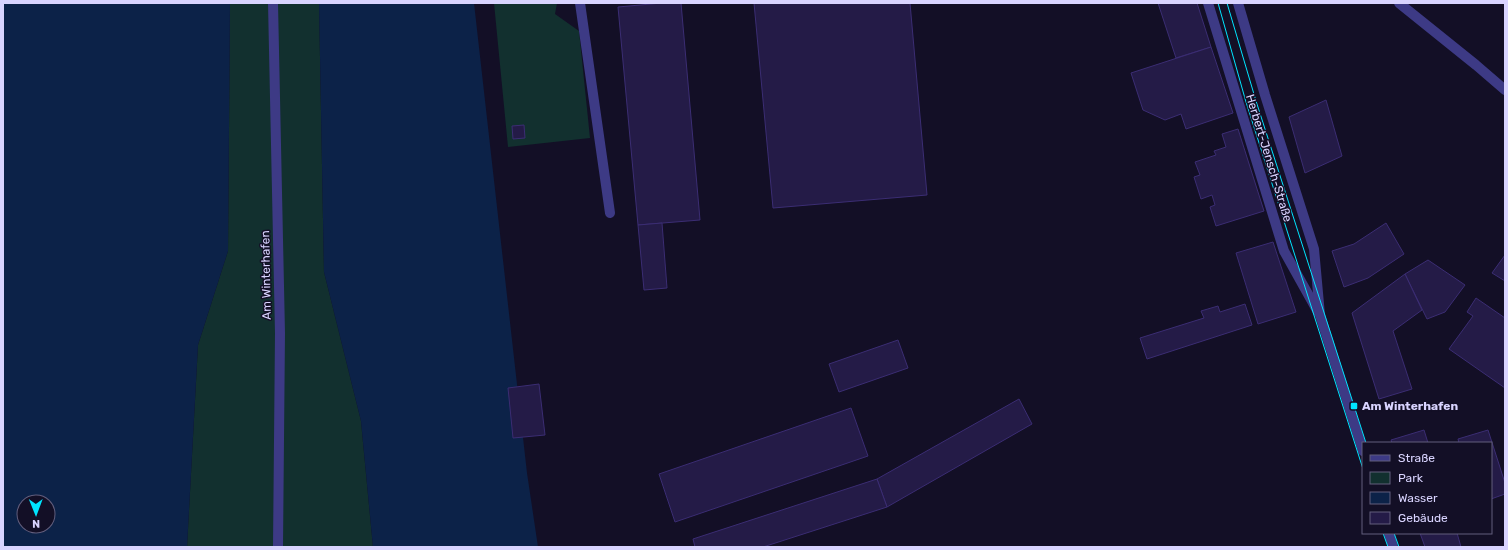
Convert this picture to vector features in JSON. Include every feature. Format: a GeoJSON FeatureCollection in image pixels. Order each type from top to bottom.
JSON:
{"type":"FeatureCollection","features":[{"type":"Feature","properties":{"kind":"street","name":"Am Winterhafen"},"geometry":{"type":"LineString","coordinates":[[273,3],[280,332],[278,547]]}},
{"type":"Feature","properties":{"kind":"street"},"geometry":{"type":"LineString","coordinates":[[580,3],[610,213]]}},
{"type":"Feature","properties":{"kind":"street","name":"Herbert-Jensch-Straße"},"geometry":{"type":"LineString","coordinates":[[1208,3],[1284,251],[1320,315],[1362,448]]}},
{"type":"Feature","properties":{"kind":"street","name":"Herbert-Jensch-Straße"},"geometry":{"type":"LineString","coordinates":[[1238,3],[1265,95],[1314,248],[1320,315]]}},
{"type":"Feature","properties":{"kind":"street"},"geometry":{"type":"LineString","coordinates":[[1399,3],[1505,90]]}},
{"type":"Feature","properties":{"kind":"street"},"geometry":{"type":"LineString","coordinates":[[1389,534],[1393,547]]}},
{"type":"Feature","properties":{"kind":"green space"},"geometry":{"type":"Polygon","coordinates":[[[230,3],[319,3],[324,272],[361,421],[373,547],[187,547],[198,345],[228,251],[230,3]]]}},
{"type":"Feature","properties":{"kind":"green space"},"geometry":{"type":"Polygon","coordinates":[[[494,3],[557,3],[555,14],[579,31],[590,138],[508,147],[494,3]]]}},
{"type":"Feature","properties":{"kind":"water"},"geometry":{"type":"Polygon","coordinates":[[[3,3],[230,3],[228,251],[198,345],[187,547],[3,547],[3,3]]]}},
{"type":"Feature","properties":{"kind":"water"},"geometry":{"type":"Polygon","coordinates":[[[319,3],[474,3],[527,473],[538,547],[373,547],[361,421],[324,272],[319,3]]]}},
{"type":"Feature","properties":{"kind":"building"},"geometry":{"type":"Polygon","coordinates":[[[662,3],[681,3],[700,220],[638,225],[618,7],[662,3]]]}},
{"type":"Feature","properties":{"kind":"building"},"geometry":{"type":"Polygon","coordinates":[[[754,3],[910,3],[927,195],[773,208],[754,3]]]}},
{"type":"Feature","properties":{"kind":"building"},"geometry":{"type":"Polygon","coordinates":[[[1158,3],[1197,3],[1211,47],[1176,58],[1158,3]]]}},
{"type":"Feature","properties":{"kind":"building"},"geometry":{"type":"Polygon","coordinates":[[[1211,47],[1233,113],[1186,129],[1181,114],[1165,120],[1143,110],[1131,73],[1211,47]]]}},
{"type":"Feature","properties":{"kind":"building"},"geometry":{"type":"Polygon","coordinates":[[[1326,100],[1342,156],[1305,173],[1289,117],[1326,100]]]}},
{"type":"Feature","properties":{"kind":"building"},"geometry":{"type":"Polygon","coordinates":[[[524,125],[525,138],[513,139],[512,126],[524,125]]]}},
{"type":"Feature","properties":{"kind":"building"},"geometry":{"type":"Polygon","coordinates":[[[1238,129],[1264,211],[1216,226],[1210,207],[1215,205],[1212,195],[1201,199],[1194,177],[1200,175],[1195,162],[1216,155],[1214,151],[1226,147],[1222,134],[1238,129]]]}},
{"type":"Feature","properties":{"kind":"building"},"geometry":{"type":"Polygon","coordinates":[[[662,223],[667,288],[644,290],[638,225],[662,223]]]}},
{"type":"Feature","properties":{"kind":"building"},"geometry":{"type":"Polygon","coordinates":[[[1386,223],[1404,254],[1368,278],[1344,287],[1332,251],[1354,244],[1386,223]]]}},
{"type":"Feature","properties":{"kind":"building"},"geometry":{"type":"Polygon","coordinates":[[[1273,242],[1296,312],[1258,324],[1236,253],[1273,242]]]}},
{"type":"Feature","properties":{"kind":"building"},"geometry":{"type":"Polygon","coordinates":[[[1505,255],[1505,281],[1492,273],[1505,255]]]}},
{"type":"Feature","properties":{"kind":"building"},"geometry":{"type":"Polygon","coordinates":[[[1428,260],[1465,285],[1445,312],[1427,319],[1405,274],[1428,260]]]}},
{"type":"Feature","properties":{"kind":"building"},"geometry":{"type":"Polygon","coordinates":[[[1405,274],[1422,310],[1393,331],[1412,389],[1379,399],[1352,313],[1405,274]]]}},
{"type":"Feature","properties":{"kind":"building"},"geometry":{"type":"Polygon","coordinates":[[[1476,298],[1505,318],[1505,388],[1449,349],[1473,316],[1467,312],[1476,298]]]}},
{"type":"Feature","properties":{"kind":"building"},"geometry":{"type":"Polygon","coordinates":[[[1245,304],[1252,325],[1147,359],[1140,338],[1204,318],[1201,311],[1218,306],[1220,312],[1245,304]]]}},
{"type":"Feature","properties":{"kind":"building"},"geometry":{"type":"Polygon","coordinates":[[[898,340],[908,368],[839,392],[829,364],[898,340]]]}},
{"type":"Feature","properties":{"kind":"building"},"geometry":{"type":"Polygon","coordinates":[[[539,384],[545,435],[513,438],[508,388],[539,384]]]}},
{"type":"Feature","properties":{"kind":"building"},"geometry":{"type":"Polygon","coordinates":[[[1019,399],[1032,424],[887,507],[877,479],[1019,399]]]}},
{"type":"Feature","properties":{"kind":"building"},"geometry":{"type":"Polygon","coordinates":[[[851,408],[868,456],[675,522],[659,474],[851,408]]]}},
{"type":"Feature","properties":{"kind":"building"},"geometry":{"type":"Polygon","coordinates":[[[1424,430],[1428,442],[1392,442],[1391,440],[1424,430]]]}},
{"type":"Feature","properties":{"kind":"building"},"geometry":{"type":"Polygon","coordinates":[[[1488,430],[1492,442],[1459,442],[1458,439],[1488,430]]]}},
{"type":"Feature","properties":{"kind":"building"},"geometry":{"type":"Polygon","coordinates":[[[1492,442],[1505,483],[1505,494],[1492,499],[1492,442]]]}},
{"type":"Feature","properties":{"kind":"building"},"geometry":{"type":"Polygon","coordinates":[[[877,479],[887,507],[763,547],[695,547],[693,539],[877,479]]]}},
{"type":"Feature","properties":{"kind":"building"},"geometry":{"type":"Polygon","coordinates":[[[1420,534],[1457,534],[1461,547],[1425,547],[1420,534]]]}},
{"type":"Feature","properties":{"kind":"tram line"},"geometry":{"type":"LineString","coordinates":[[1218,3],[1246,102],[1362,466]]}},
{"type":"Feature","properties":{"kind":"tram line"},"geometry":{"type":"LineString","coordinates":[[1227,3],[1256,101],[1366,442]]}},
{"type":"Feature","properties":{"kind":"tram line"},"geometry":{"type":"LineString","coordinates":[[1383,534],[1388,547]]}},
{"type":"Feature","properties":{"kind":"tram line"},"geometry":{"type":"LineString","coordinates":[[1394,534],[1399,547]]}},
{"type":"Feature","properties":{"kind":"place","name":"Am Winterhafen"},"geometry":{"type":"Point","coordinates":[1354,406]}}]}
